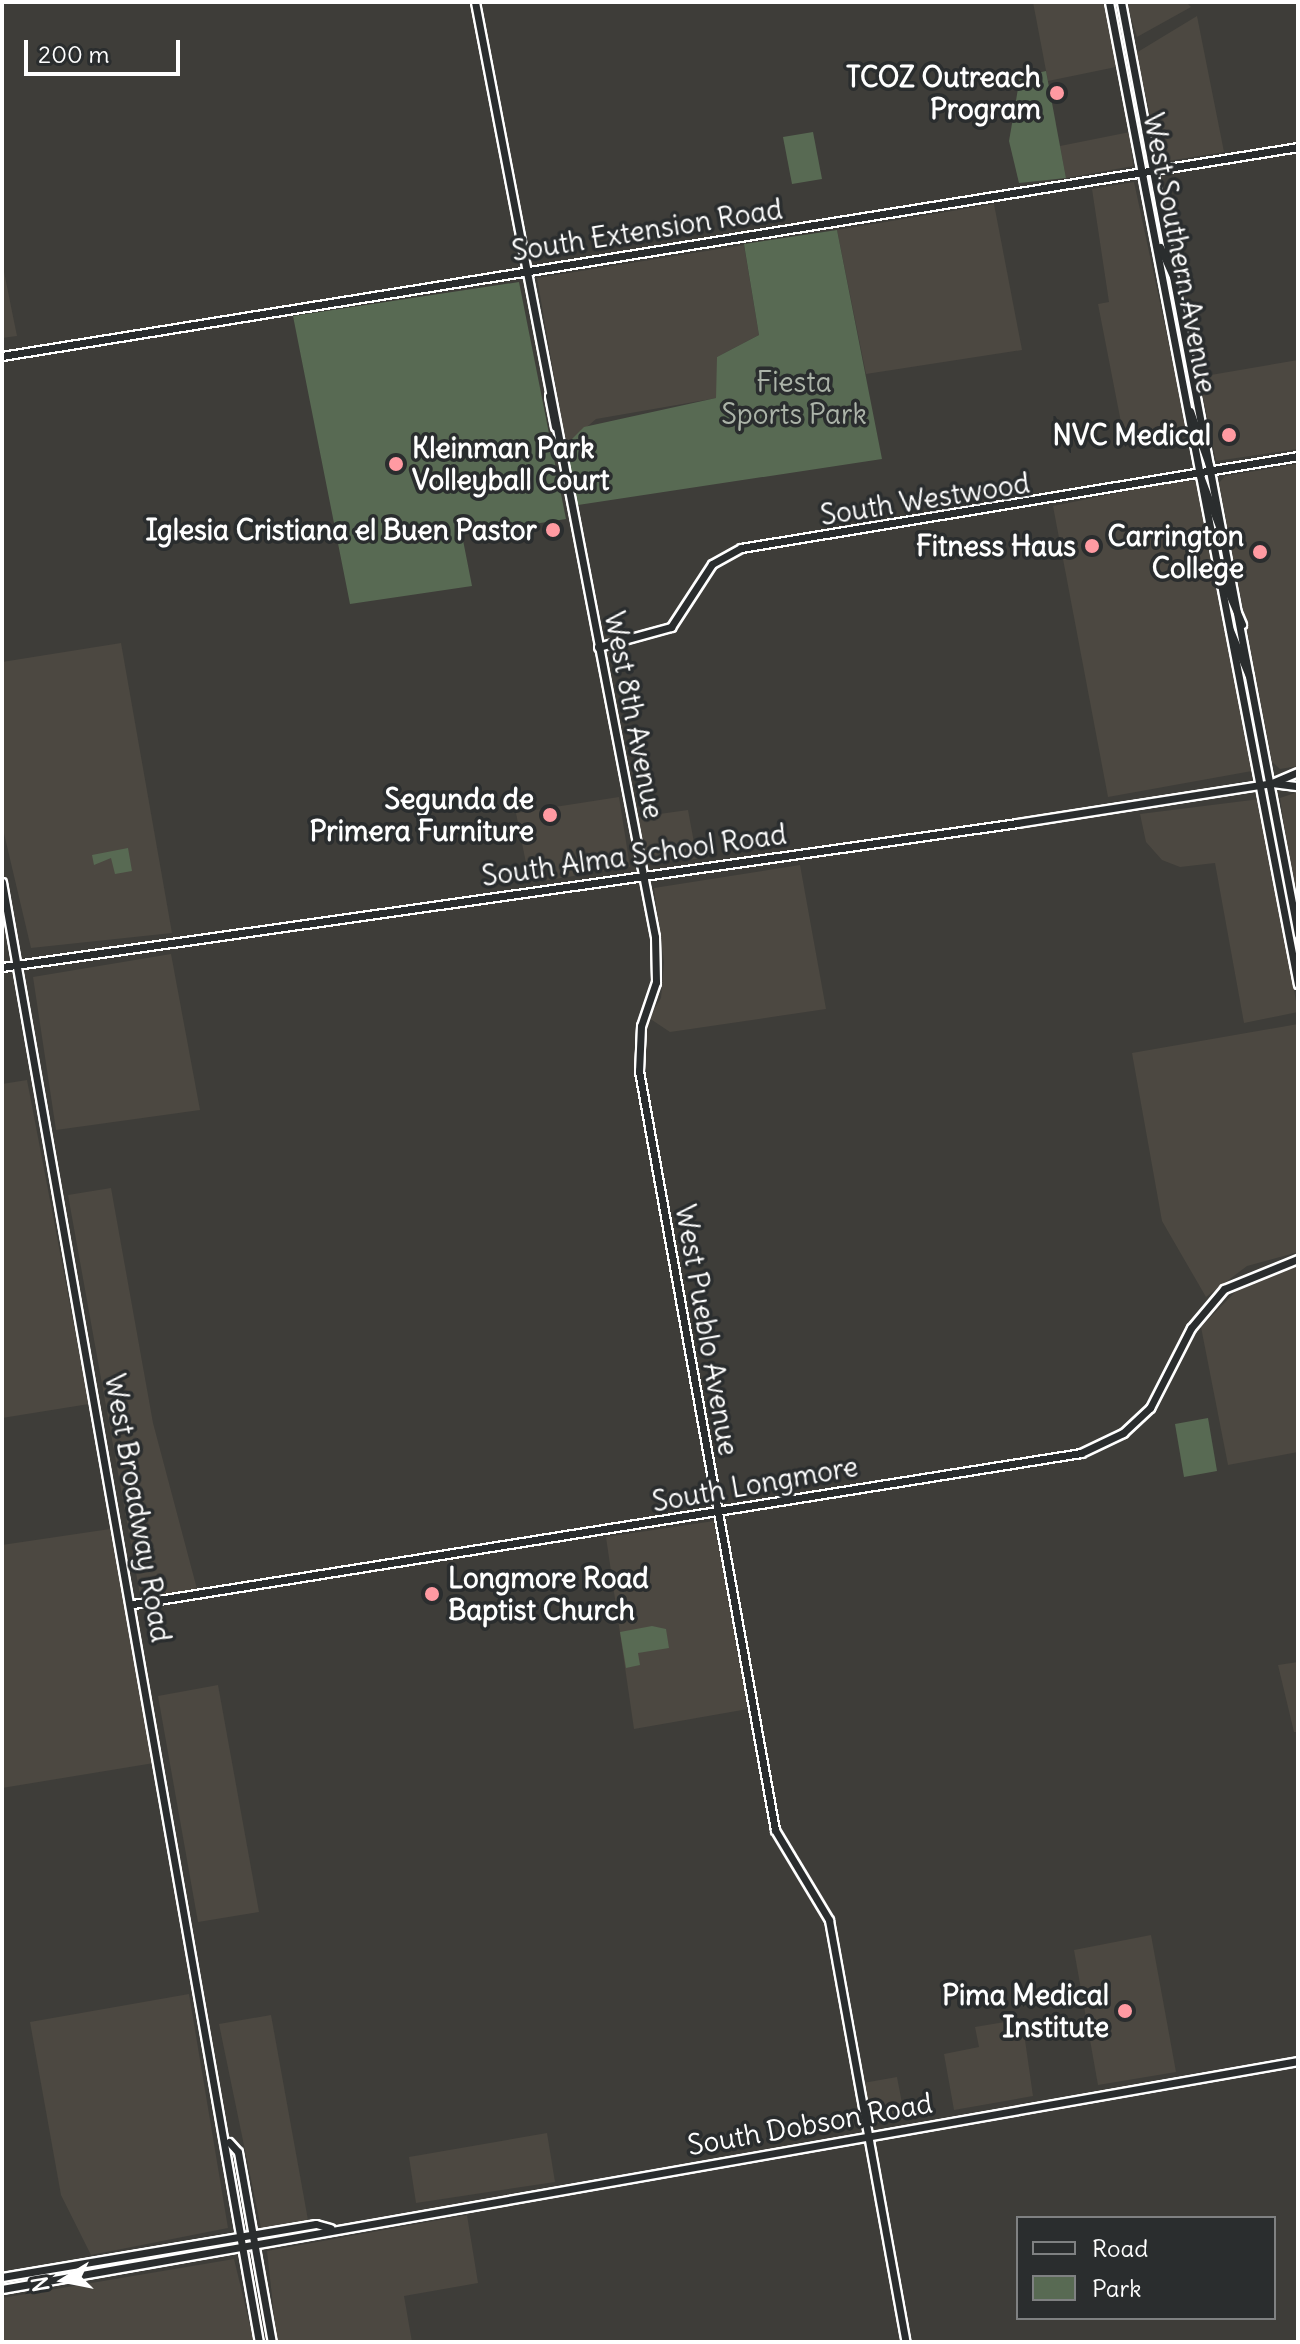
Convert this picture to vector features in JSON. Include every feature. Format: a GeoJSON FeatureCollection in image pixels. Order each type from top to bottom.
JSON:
{"type":"FeatureCollection","features":[{"type":"Feature","properties":{"kind":"main road","name":"West 8th Avenue"},"geometry":{"type":"LineString","coordinates":[[475,2],[643,877],[657,962],[646,1012]]}},
{"type":"Feature","properties":{"kind":"main road","name":"West Southern Avenue"},"geometry":{"type":"LineString","coordinates":[[1109,2],[1298,984]]}},
{"type":"Feature","properties":{"kind":"main road","name":"West Southern Avenue"},"geometry":{"type":"LineString","coordinates":[[1121,2],[1254,685],[1298,934]]}},
{"type":"Feature","properties":{"kind":"main road","name":"South Extension Road"},"geometry":{"type":"LineString","coordinates":[[2,356],[1298,147]]}},
{"type":"Feature","properties":{"kind":"main road"},"geometry":{"type":"LineString","coordinates":[[1153,232],[1167,276],[1174,278]]}},
{"type":"Feature","properties":{"kind":"main road"},"geometry":{"type":"LineString","coordinates":[[1177,357],[1189,354]]}},
{"type":"Feature","properties":{"kind":"main road"},"geometry":{"type":"LineString","coordinates":[[1186,404],[1211,471]]}},
{"type":"Feature","properties":{"kind":"main road","name":"South Westwood"},"geometry":{"type":"LineString","coordinates":[[598,647],[671,627],[712,564],[741,548],[1298,456]]}},
{"type":"Feature","properties":{"kind":"main road"},"geometry":{"type":"LineString","coordinates":[[1199,473],[1224,534]]}},
{"type":"Feature","properties":{"kind":"main road"},"geometry":{"type":"LineString","coordinates":[[1218,569],[1242,624]]}},
{"type":"Feature","properties":{"kind":"main road"},"geometry":{"type":"LineString","coordinates":[[1230,630],[1254,685]]}},
{"type":"Feature","properties":{"kind":"main road","name":"South Alma School Road"},"geometry":{"type":"LineString","coordinates":[[2,967],[643,877],[1260,785],[1298,772]]}},
{"type":"Feature","properties":{"kind":"main road","name":"South Alma School Road"},"geometry":{"type":"LineString","coordinates":[[1272,783],[1298,786]]}},
{"type":"Feature","properties":{"kind":"main road","name":"West Broadway Road"},"geometry":{"type":"LineString","coordinates":[[2,882],[229,2142],[239,2237],[259,2342]]}},
{"type":"Feature","properties":{"kind":"main road","name":"West Pueblo Avenue"},"geometry":{"type":"LineString","coordinates":[[646,1012],[639,1071],[769,1798],[779,1844],[827,1911],[869,2135]]}},
{"type":"Feature","properties":{"kind":"main road","name":"South Longmore"},"geometry":{"type":"LineString","coordinates":[[133,1604],[718,1514],[1100,1446],[1150,1408],[1191,1328],[1219,1294],[1255,1270],[1298,1259]]}},
{"type":"Feature","properties":{"kind":"main road","name":"South Dobson Road"},"geometry":{"type":"LineString","coordinates":[[2,2289],[242,2250],[330,2228],[1298,2061]]}},
{"type":"Feature","properties":{"kind":"main road"},"geometry":{"type":"LineString","coordinates":[[869,2135],[906,2342]]}},
{"type":"Feature","properties":{"kind":"main road","name":"West Broadway Road"},"geometry":{"type":"LineString","coordinates":[[229,2142],[238,2152],[272,2342]]}},
{"type":"Feature","properties":{"kind":"main road","name":"South Dobson Road"},"geometry":{"type":"LineString","coordinates":[[2,2277],[324,2222],[330,2228]]}},
{"type":"Feature","properties":{"kind":"shaded area"},"geometry":{"type":"Polygon","coordinates":[[[1033,2],[1104,2],[1116,67],[1048,81],[1033,2]]]}},
{"type":"Feature","properties":{"kind":"shaded area"},"geometry":{"type":"Polygon","coordinates":[[[1126,2],[1186,2],[1191,7],[1137,37],[1126,2]]]}},
{"type":"Feature","properties":{"kind":"shaded area"},"geometry":{"type":"Polygon","coordinates":[[[1197,16],[1224,152],[1161,162],[1136,53],[1197,16]]]}},
{"type":"Feature","properties":{"kind":"shaded area"},"geometry":{"type":"Polygon","coordinates":[[[1130,132],[1133,166],[1066,178],[1060,146],[1130,132]]]}},
{"type":"Feature","properties":{"kind":"shaded area"},"geometry":{"type":"Polygon","coordinates":[[[1134,182],[1188,433],[1125,443],[1098,304],[1109,302],[1092,189],[1134,182]]]}},
{"type":"Feature","properties":{"kind":"shaded area"},"geometry":{"type":"Polygon","coordinates":[[[994,204],[1022,350],[866,374],[837,230],[994,204]]]}},
{"type":"Feature","properties":{"kind":"shaded area"},"geometry":{"type":"Polygon","coordinates":[[[744,245],[759,335],[717,357],[717,398],[596,419],[566,445],[537,278],[744,245]]]}},
{"type":"Feature","properties":{"kind":"shaded area"},"geometry":{"type":"Polygon","coordinates":[[[2,262],[17,336],[2,338],[2,262]]]}},
{"type":"Feature","properties":{"kind":"shaded area"},"geometry":{"type":"Polygon","coordinates":[[[1298,360],[1298,449],[1216,461],[1199,377],[1298,360]]]}},
{"type":"Feature","properties":{"kind":"shaded area"},"geometry":{"type":"Polygon","coordinates":[[[1298,464],[1298,766],[1280,769],[1272,762],[1219,483],[1225,476],[1298,464]]]}},
{"type":"Feature","properties":{"kind":"shaded area"},"geometry":{"type":"Polygon","coordinates":[[[1187,479],[1196,482],[1252,771],[1108,797],[1053,506],[1187,479]]]}},
{"type":"Feature","properties":{"kind":"shaded area"},"geometry":{"type":"Polygon","coordinates":[[[121,643],[172,933],[31,948],[2,825],[2,662],[121,643]]]}},
{"type":"Feature","properties":{"kind":"shaded area"},"geometry":{"type":"Polygon","coordinates":[[[1298,792],[1298,919],[1280,798],[1298,792]]]}},
{"type":"Feature","properties":{"kind":"shaded area"},"geometry":{"type":"Polygon","coordinates":[[[619,797],[630,867],[530,883],[516,813],[619,797]]]}},
{"type":"Feature","properties":{"kind":"shaded area"},"geometry":{"type":"Polygon","coordinates":[[[1260,799],[1298,1012],[1244,1023],[1215,863],[1180,867],[1162,860],[1146,842],[1140,814],[1260,799]]]}},
{"type":"Feature","properties":{"kind":"shaded area"},"geometry":{"type":"Polygon","coordinates":[[[688,810],[697,859],[648,864],[638,817],[688,810]]]}},
{"type":"Feature","properties":{"kind":"shaded area"},"geometry":{"type":"Polygon","coordinates":[[[800,865],[826,1009],[670,1032],[649,1018],[661,998],[664,962],[654,888],[800,865]]]}},
{"type":"Feature","properties":{"kind":"shaded area"},"geometry":{"type":"Polygon","coordinates":[[[171,954],[200,1110],[56,1130],[33,977],[171,954]]]}},
{"type":"Feature","properties":{"kind":"shaded area"},"geometry":{"type":"Polygon","coordinates":[[[1298,1024],[1298,1252],[1247,1266],[1206,1297],[1162,1221],[1132,1053],[1298,1024]]]}},
{"type":"Feature","properties":{"kind":"shaded area"},"geometry":{"type":"Polygon","coordinates":[[[27,1080],[89,1404],[2,1418],[2,1084],[27,1080]]]}},
{"type":"Feature","properties":{"kind":"shaded area"},"geometry":{"type":"Polygon","coordinates":[[[111,1188],[153,1423],[197,1589],[147,1598],[140,1595],[68,1195],[111,1188]]]}},
{"type":"Feature","properties":{"kind":"shaded area"},"geometry":{"type":"Polygon","coordinates":[[[1298,1266],[1298,1452],[1228,1465],[1201,1327],[1240,1287],[1298,1266]]]}},
{"type":"Feature","properties":{"kind":"shaded area"},"geometry":{"type":"Polygon","coordinates":[[[714,1521],[748,1709],[634,1729],[606,1537],[714,1521]]]}},
{"type":"Feature","properties":{"kind":"shaded area"},"geometry":{"type":"Polygon","coordinates":[[[110,1529],[154,1763],[2,1788],[2,1545],[110,1529]]]}},
{"type":"Feature","properties":{"kind":"shaded area"},"geometry":{"type":"Polygon","coordinates":[[[1298,1662],[1298,1732],[1294,1732],[1278,1665],[1298,1662]]]}},
{"type":"Feature","properties":{"kind":"shaded area"},"geometry":{"type":"Polygon","coordinates":[[[218,1685],[259,1912],[198,1922],[158,1696],[218,1685]]]}},
{"type":"Feature","properties":{"kind":"shaded area","name":"Pima Medical Institute"},"geometry":{"type":"Polygon","coordinates":[[[1151,1935],[1176,2072],[1098,2085],[1074,1950],[1151,1935]]]}},
{"type":"Feature","properties":{"kind":"shaded area"},"geometry":{"type":"Polygon","coordinates":[[[189,1994],[228,2228],[91,2255],[61,2195],[30,2022],[189,1994]]]}},
{"type":"Feature","properties":{"kind":"shaded area"},"geometry":{"type":"Polygon","coordinates":[[[271,2015],[308,2220],[261,2228],[219,2024],[271,2015]]]}},
{"type":"Feature","properties":{"kind":"shaded area"},"geometry":{"type":"Polygon","coordinates":[[[1022,2019],[1033,2096],[954,2110],[944,2054],[979,2047],[975,2027],[1022,2019]]]}},
{"type":"Feature","properties":{"kind":"shaded area"},"geometry":{"type":"Polygon","coordinates":[[[897,2077],[905,2119],[873,2124],[863,2083],[897,2077]]]}},
{"type":"Feature","properties":{"kind":"shaded area"},"geometry":{"type":"Polygon","coordinates":[[[547,2133],[555,2182],[416,2203],[409,2157],[547,2133]]]}},
{"type":"Feature","properties":{"kind":"shaded area"},"geometry":{"type":"Polygon","coordinates":[[[467,2215],[478,2283],[404,2296],[412,2342],[277,2342],[267,2251],[467,2215]]]}},
{"type":"Feature","properties":{"kind":"shaded area"},"geometry":{"type":"Polygon","coordinates":[[[234,2259],[254,2342],[2,2342],[2,2298],[234,2259]]]}},
{"type":"Feature","properties":{"kind":"green space"},"geometry":{"type":"Polygon","coordinates":[[[1046,71],[1066,178],[1019,183],[1009,141],[1020,77],[1046,71]]]}},
{"type":"Feature","properties":{"kind":"green space"},"geometry":{"type":"Polygon","coordinates":[[[813,132],[822,179],[792,184],[783,137],[813,132]]]}},
{"type":"Feature","properties":{"kind":"green space","name":"Fiesta Sports Park"},"geometry":{"type":"Polygon","coordinates":[[[837,230],[882,459],[578,505],[566,445],[584,427],[716,398],[717,357],[759,335],[744,244],[837,230]]]}},
{"type":"Feature","properties":{"kind":"green space"},"geometry":{"type":"Polygon","coordinates":[[[519,282],[566,519],[462,535],[472,586],[350,604],[293,316],[519,282]]]}},
{"type":"Feature","properties":{"kind":"green space"},"geometry":{"type":"Polygon","coordinates":[[[128,848],[132,871],[115,874],[111,858],[94,865],[92,855],[128,848]]]}},
{"type":"Feature","properties":{"kind":"green space"},"geometry":{"type":"Polygon","coordinates":[[[1208,1418],[1217,1471],[1184,1477],[1175,1424],[1208,1418]]]}},
{"type":"Feature","properties":{"kind":"green space"},"geometry":{"type":"Polygon","coordinates":[[[652,1626],[666,1629],[669,1648],[638,1653],[640,1665],[626,1668],[620,1632],[652,1626]]]}},
{"type":"Feature","properties":{"kind":"place","name":"TCOZ Outreach Program"},"geometry":{"type":"Point","coordinates":[1057,93]}},
{"type":"Feature","properties":{"kind":"place","name":"NVC Medical"},"geometry":{"type":"Point","coordinates":[1229,435]}},
{"type":"Feature","properties":{"kind":"place","name":"Kleinman Park Volleyball Court"},"geometry":{"type":"Point","coordinates":[396,464]}},
{"type":"Feature","properties":{"kind":"place","name":"Iglesia Cristiana el Buen Pastor"},"geometry":{"type":"Point","coordinates":[553,530]}},
{"type":"Feature","properties":{"kind":"place","name":"Fitness Haus"},"geometry":{"type":"Point","coordinates":[1092,546]}},
{"type":"Feature","properties":{"kind":"place","name":"Carrington College"},"geometry":{"type":"Point","coordinates":[1260,552]}},
{"type":"Feature","properties":{"kind":"place","name":"Segunda de Primera Furniture"},"geometry":{"type":"Point","coordinates":[550,815]}},
{"type":"Feature","properties":{"kind":"place","name":"Longmore Road Baptist Church"},"geometry":{"type":"Point","coordinates":[432,1594]}},
{"type":"Feature","properties":{"kind":"place","name":"Pima Medical Institute"},"geometry":{"type":"Point","coordinates":[1125,2011]}}]}
